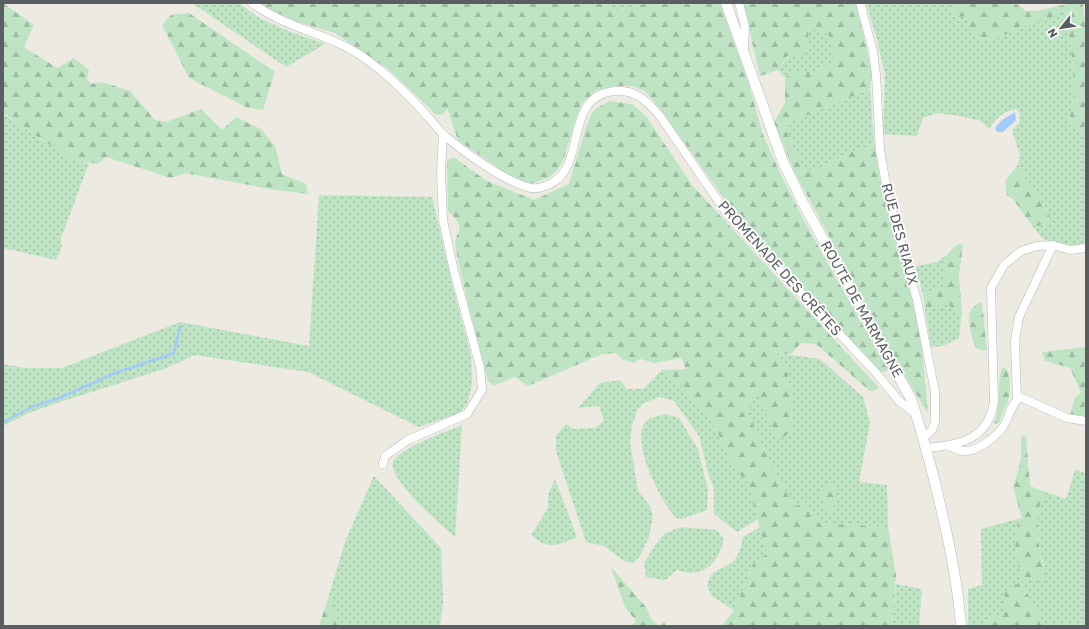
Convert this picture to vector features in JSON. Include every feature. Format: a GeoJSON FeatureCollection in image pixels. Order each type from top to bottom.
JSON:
{"type":"FeatureCollection","features":[{"type":"Feature","properties":{"kind":"street","name":"PROMENADE DES CRÊTES"},"geometry":{"type":"LineString","coordinates":[[252,3],[264,12],[341,44],[374,66],[406,94],[443,134],[503,177],[522,186],[534,188],[557,181],[563,174],[570,158],[578,126],[585,108],[595,98],[607,92],[620,90],[637,94],[647,101],[660,116],[728,214],[878,375],[899,401],[917,415]]}},
{"type":"Feature","properties":{"kind":"street","name":"ROUTE DE MARMAGNE"},"geometry":{"type":"LineString","coordinates":[[726,3],[744,51],[767,122],[783,162],[803,203],[910,397],[917,415],[939,497],[959,596],[960,626]]}},
{"type":"Feature","properties":{"kind":"street"},"geometry":{"type":"LineString","coordinates":[[739,3],[745,28],[744,51]]}},
{"type":"Feature","properties":{"kind":"street","name":"RUE DES RIAUX"},"geometry":{"type":"LineString","coordinates":[[860,3],[873,51],[876,75],[880,150],[888,196],[917,300],[935,392],[935,422],[932,430],[924,438]]}},
{"type":"Feature","properties":{"kind":"street"},"geometry":{"type":"LineString","coordinates":[[383,464],[385,456],[408,440],[467,414],[482,390],[480,367],[454,271],[443,220],[441,172],[443,134]]}},
{"type":"Feature","properties":{"kind":"street"},"geometry":{"type":"LineString","coordinates":[[926,448],[948,446],[963,442],[979,434],[992,414],[994,381],[990,302],[991,288],[1004,265],[1021,251],[1037,246],[1052,245],[1070,250],[1086,248]]}},
{"type":"Feature","properties":{"kind":"street"},"geometry":{"type":"LineString","coordinates":[[948,446],[964,451],[978,447],[994,437],[1004,427],[1017,400],[1015,341],[1019,317],[1052,245]]}},
{"type":"Feature","properties":{"kind":"street"},"geometry":{"type":"LineString","coordinates":[[1017,400],[1020,397],[1067,418],[1086,421]]}},
{"type":"Feature","properties":{"kind":"green space"},"geometry":{"type":"Polygon","coordinates":[[[3,3],[34,25],[24,47],[57,68],[74,58],[89,70],[87,79],[91,84],[102,82],[130,91],[155,120],[166,122],[201,109],[222,130],[236,117],[261,129],[275,146],[282,174],[306,184],[308,194],[276,190],[185,173],[171,178],[106,157],[98,164],[72,160],[3,113],[3,3]]]}},
{"type":"Feature","properties":{"kind":"green space"},"geometry":{"type":"Polygon","coordinates":[[[192,3],[239,3],[259,18],[286,30],[325,44],[286,67],[192,3]]]}},
{"type":"Feature","properties":{"kind":"green space"},"geometry":{"type":"Polygon","coordinates":[[[260,3],[603,3],[616,11],[648,3],[720,3],[748,81],[763,135],[781,175],[803,219],[888,370],[881,373],[734,212],[661,110],[645,91],[631,86],[615,86],[597,90],[582,103],[563,161],[558,169],[550,177],[531,184],[508,175],[458,140],[447,108],[443,114],[437,115],[388,69],[335,33],[295,21],[267,8],[260,3]]]}},
{"type":"Feature","properties":{"kind":"green space"},"geometry":{"type":"Polygon","coordinates":[[[603,3],[648,3],[616,11],[603,3]]]}},
{"type":"Feature","properties":{"kind":"green space"},"geometry":{"type":"Polygon","coordinates":[[[743,3],[856,3],[872,72],[870,89],[784,124],[804,173],[874,142],[879,174],[889,215],[913,296],[923,357],[928,414],[895,359],[794,171],[774,122],[785,103],[785,78],[793,72],[814,71],[835,62],[829,35],[817,28],[808,32],[810,52],[788,56],[778,70],[760,76],[743,3]]]}},
{"type":"Feature","properties":{"kind":"green space"},"geometry":{"type":"Polygon","coordinates":[[[866,3],[957,3],[952,11],[956,18],[965,16],[978,39],[996,38],[1065,11],[1072,58],[1074,97],[1068,124],[1076,130],[1086,132],[1086,243],[1072,245],[1060,244],[1045,240],[1032,226],[1047,225],[1047,210],[1018,165],[1020,155],[1012,130],[1019,123],[1020,114],[1016,109],[1000,116],[989,129],[981,121],[937,113],[923,118],[917,136],[883,134],[885,75],[877,39],[866,3]]]}},
{"type":"Feature","properties":{"kind":"green space"},"geometry":{"type":"Polygon","coordinates":[[[957,3],[1015,3],[1026,11],[1036,11],[1073,3],[1083,3],[1086,36],[1086,132],[1076,130],[1068,124],[1074,97],[1072,58],[1065,12],[996,38],[978,39],[965,16],[955,18],[952,11],[957,3]]]}},
{"type":"Feature","properties":{"kind":"green space"},"geometry":{"type":"Polygon","coordinates":[[[189,13],[275,72],[263,110],[248,108],[189,78],[162,25],[171,15],[189,13]]]}},
{"type":"Feature","properties":{"kind":"green space"},"geometry":{"type":"Polygon","coordinates":[[[817,28],[829,35],[835,62],[814,71],[793,72],[785,78],[778,70],[808,32],[817,28]]]}},
{"type":"Feature","properties":{"kind":"green space"},"geometry":{"type":"Polygon","coordinates":[[[870,89],[874,142],[804,173],[784,124],[870,89]]]}},
{"type":"Feature","properties":{"kind":"green space"},"geometry":{"type":"Polygon","coordinates":[[[609,101],[632,104],[646,116],[692,185],[879,388],[871,392],[816,344],[801,343],[791,354],[776,353],[787,364],[792,411],[790,433],[780,439],[769,423],[757,393],[747,410],[766,453],[794,507],[806,502],[819,523],[888,527],[896,576],[892,626],[722,626],[734,610],[754,562],[767,554],[748,484],[735,469],[708,413],[679,383],[667,378],[662,370],[686,369],[681,358],[654,363],[641,359],[633,363],[622,359],[616,353],[602,354],[528,386],[514,377],[494,386],[488,381],[456,250],[455,243],[460,227],[455,218],[448,211],[447,160],[454,157],[485,180],[534,200],[569,184],[586,127],[594,110],[609,101]]]}},
{"type":"Feature","properties":{"kind":"green space"},"geometry":{"type":"Polygon","coordinates":[[[5,115],[72,160],[89,163],[61,238],[62,247],[56,260],[3,248],[3,118],[5,115]]]}},
{"type":"Feature","properties":{"kind":"green space"},"geometry":{"type":"Polygon","coordinates":[[[1018,165],[1048,213],[1051,220],[1047,225],[1032,226],[1013,199],[1007,195],[1005,181],[1018,165]]]}},
{"type":"Feature","properties":{"kind":"green space"},"geometry":{"type":"Polygon","coordinates":[[[319,195],[432,197],[453,288],[471,355],[472,383],[468,402],[460,413],[419,427],[308,372],[195,355],[164,369],[29,413],[3,426],[3,364],[25,368],[62,368],[180,322],[309,346],[319,195]]]}},
{"type":"Feature","properties":{"kind":"green space"},"geometry":{"type":"Polygon","coordinates":[[[959,244],[963,245],[959,276],[962,312],[952,313],[949,304],[925,309],[923,294],[944,286],[944,267],[946,257],[953,248],[959,244]]]}},
{"type":"Feature","properties":{"kind":"green space"},"geometry":{"type":"Polygon","coordinates":[[[946,255],[944,286],[923,294],[915,266],[937,262],[946,255]]]}},
{"type":"Feature","properties":{"kind":"green space"},"geometry":{"type":"Polygon","coordinates":[[[982,302],[987,351],[977,349],[970,326],[969,316],[971,310],[982,302]]]}},
{"type":"Feature","properties":{"kind":"green space"},"geometry":{"type":"Polygon","coordinates":[[[949,304],[953,313],[962,312],[959,338],[943,346],[931,347],[925,309],[949,304]]]}},
{"type":"Feature","properties":{"kind":"green space"},"geometry":{"type":"Polygon","coordinates":[[[1086,347],[1086,417],[1070,414],[1075,398],[1081,392],[1070,368],[1045,361],[1042,352],[1086,347]]]}},
{"type":"Feature","properties":{"kind":"green space"},"geometry":{"type":"Polygon","coordinates":[[[776,353],[820,359],[863,397],[870,423],[859,482],[887,485],[888,527],[819,523],[806,502],[794,507],[766,453],[747,410],[757,392],[769,423],[779,438],[790,434],[792,411],[787,364],[776,353]]]}},
{"type":"Feature","properties":{"kind":"green space"},"geometry":{"type":"Polygon","coordinates":[[[1002,368],[1007,369],[1010,391],[1005,410],[998,424],[994,423],[998,410],[999,382],[1002,368]]]}},
{"type":"Feature","properties":{"kind":"green space"},"geometry":{"type":"Polygon","coordinates":[[[662,370],[667,378],[679,383],[708,413],[735,469],[749,484],[758,519],[737,532],[714,514],[714,488],[708,473],[699,436],[674,401],[660,397],[644,403],[638,409],[632,425],[630,442],[638,491],[650,506],[653,516],[649,537],[640,556],[633,563],[624,561],[604,546],[586,542],[556,451],[556,436],[566,424],[573,429],[595,428],[604,421],[599,406],[578,408],[600,383],[620,380],[627,389],[643,389],[662,370]]]}},
{"type":"Feature","properties":{"kind":"green space"},"geometry":{"type":"Polygon","coordinates":[[[666,414],[679,418],[698,449],[708,490],[707,510],[682,519],[676,518],[656,487],[645,459],[642,446],[641,434],[644,424],[654,417],[666,414]]]}},
{"type":"Feature","properties":{"kind":"green space"},"geometry":{"type":"Polygon","coordinates":[[[462,425],[455,537],[405,488],[397,477],[393,467],[394,460],[406,450],[425,440],[462,425]]]}},
{"type":"Feature","properties":{"kind":"green space"},"geometry":{"type":"Polygon","coordinates":[[[1021,435],[1026,437],[1030,486],[1046,492],[1038,514],[1037,525],[1045,580],[1021,581],[1015,543],[1018,534],[1017,519],[1022,518],[1013,488],[1021,459],[1021,435]]]}},
{"type":"Feature","properties":{"kind":"green space"},"geometry":{"type":"Polygon","coordinates":[[[1075,470],[1086,473],[1086,626],[1044,626],[1021,581],[1006,601],[1004,613],[989,619],[987,626],[968,626],[968,589],[982,585],[981,529],[1017,519],[1018,534],[1015,543],[1044,566],[1037,529],[1037,520],[1041,502],[1046,492],[1066,499],[1075,470]]]}},
{"type":"Feature","properties":{"kind":"green space"},"geometry":{"type":"Polygon","coordinates":[[[374,476],[441,548],[443,602],[440,626],[339,626],[329,595],[346,539],[374,476]]]}},
{"type":"Feature","properties":{"kind":"green space"},"geometry":{"type":"Polygon","coordinates":[[[555,479],[577,537],[564,543],[548,545],[537,540],[531,535],[548,508],[548,495],[555,479]]]}},
{"type":"Feature","properties":{"kind":"green space"},"geometry":{"type":"Polygon","coordinates":[[[828,484],[835,484],[837,492],[833,511],[826,509],[820,493],[828,484]]]}},
{"type":"Feature","properties":{"kind":"green space"},"geometry":{"type":"Polygon","coordinates":[[[681,527],[717,530],[724,540],[720,552],[714,562],[699,572],[689,573],[677,570],[665,580],[646,577],[644,563],[656,544],[665,533],[681,527]]]}},
{"type":"Feature","properties":{"kind":"green space"},"geometry":{"type":"Polygon","coordinates":[[[760,527],[767,555],[754,562],[734,610],[713,597],[707,586],[713,573],[734,561],[739,552],[743,537],[760,527]]]}},
{"type":"Feature","properties":{"kind":"green space"},"geometry":{"type":"Polygon","coordinates":[[[611,567],[646,607],[652,620],[659,626],[631,626],[636,621],[625,607],[611,567]]]}},
{"type":"Feature","properties":{"kind":"green space"},"geometry":{"type":"Polygon","coordinates":[[[1021,581],[1044,626],[987,626],[989,619],[1004,613],[1006,601],[1004,593],[1021,581]]]}},
{"type":"Feature","properties":{"kind":"green space"},"geometry":{"type":"Polygon","coordinates":[[[896,584],[922,589],[919,626],[892,626],[896,584]]]}},
{"type":"Feature","properties":{"kind":"green space"},"geometry":{"type":"Polygon","coordinates":[[[329,595],[339,626],[319,626],[329,595]]]}},
{"type":"Feature","properties":{"kind":"green space"},"geometry":{"type":"Polygon","coordinates":[[[664,622],[666,626],[659,626],[664,622]]]}},
{"type":"Feature","properties":{"kind":"water"},"geometry":{"type":"Polygon","coordinates":[[[1015,112],[1016,120],[1003,132],[997,132],[995,128],[1002,120],[1015,112]]]}},
{"type":"Feature","properties":{"kind":"waterway"},"geometry":{"type":"LineString","coordinates":[[3,422],[34,406],[57,399],[115,373],[174,353],[180,327]]}}]}
